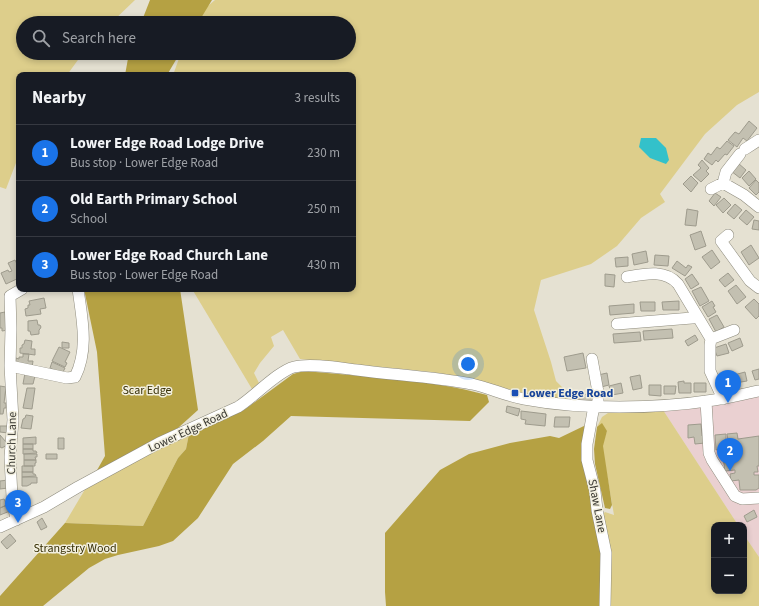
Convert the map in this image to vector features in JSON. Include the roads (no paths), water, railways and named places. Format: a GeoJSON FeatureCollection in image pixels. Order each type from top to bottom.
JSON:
{"type":"FeatureCollection","features":[{"type":"Feature","properties":{"kind":"street"},"geometry":{"type":"LineString","coordinates":[[711,189],[725,178],[743,151],[759,140]]}},
{"type":"Feature","properties":{"kind":"street"},"geometry":{"type":"LineString","coordinates":[[725,178],[759,207]]}},
{"type":"Feature","properties":{"kind":"street"},"geometry":{"type":"LineString","coordinates":[[728,235],[721,241],[750,281],[759,288]]}},
{"type":"Feature","properties":{"kind":"street"},"geometry":{"type":"LineString","coordinates":[[627,277],[657,273],[671,278],[678,284],[711,339],[710,371],[723,399]]}},
{"type":"Feature","properties":{"kind":"street","name":"Church Lane"},"geometry":{"type":"LineString","coordinates":[[16,520],[12,497],[10,457],[13,420],[10,366],[10,296],[17,292]]}},
{"type":"Feature","properties":{"kind":"street"},"geometry":{"type":"LineString","coordinates":[[10,366],[67,378],[75,377],[80,367],[84,346],[78,292]]}},
{"type":"Feature","properties":{"kind":"street"},"geometry":{"type":"LineString","coordinates":[[617,324],[697,317]]}},
{"type":"Feature","properties":{"kind":"street"},"geometry":{"type":"LineString","coordinates":[[711,339],[734,330]]}},
{"type":"Feature","properties":{"kind":"street","name":"Shaw Lane"},"geometry":{"type":"LineString","coordinates":[[592,359],[598,392],[587,444],[587,460],[595,491],[597,510],[606,553],[605,606]]}},
{"type":"Feature","properties":{"kind":"street","name":"Lower Edge Road"},"geometry":{"type":"LineString","coordinates":[[0,527],[44,507],[159,443],[238,407],[248,401],[281,374],[296,366],[321,366],[473,384],[523,399],[596,407],[630,407],[706,401],[759,391]]}},
{"type":"Feature","properties":{"kind":"street"},"geometry":{"type":"LineString","coordinates":[[706,401],[709,453],[712,460],[735,496],[742,499],[759,498]]}},
{"type":"Feature","properties":{"kind":"water"},"geometry":{"type":"Polygon","coordinates":[[[641,138],[656,138],[666,148],[669,160],[666,164],[650,158],[639,147],[641,138]]]}},
{"type":"Feature","properties":{"kind":"place","name":"Lower Edge Road"},"geometry":{"type":"Point","coordinates":[515,393]}},
{"type":"Feature","properties":{"kind":"place","name":"Lower Edge Road Lodge Drive"},"geometry":{"type":"Point","coordinates":[728,403]}},
{"type":"Feature","properties":{"kind":"place","name":"Old Earth Primary School"},"geometry":{"type":"Point","coordinates":[730,471]}},
{"type":"Feature","properties":{"kind":"place","name":"Lower Edge Road Church Lane"},"geometry":{"type":"Point","coordinates":[18,523]}},
{"type":"Feature","properties":{"kind":"park label","name":"Scar Edge"},"geometry":{"type":"Point","coordinates":[147,390]}},
{"type":"Feature","properties":{"kind":"park label","name":"Strangstry Wood"},"geometry":{"type":"Point","coordinates":[75,548]}}]}
